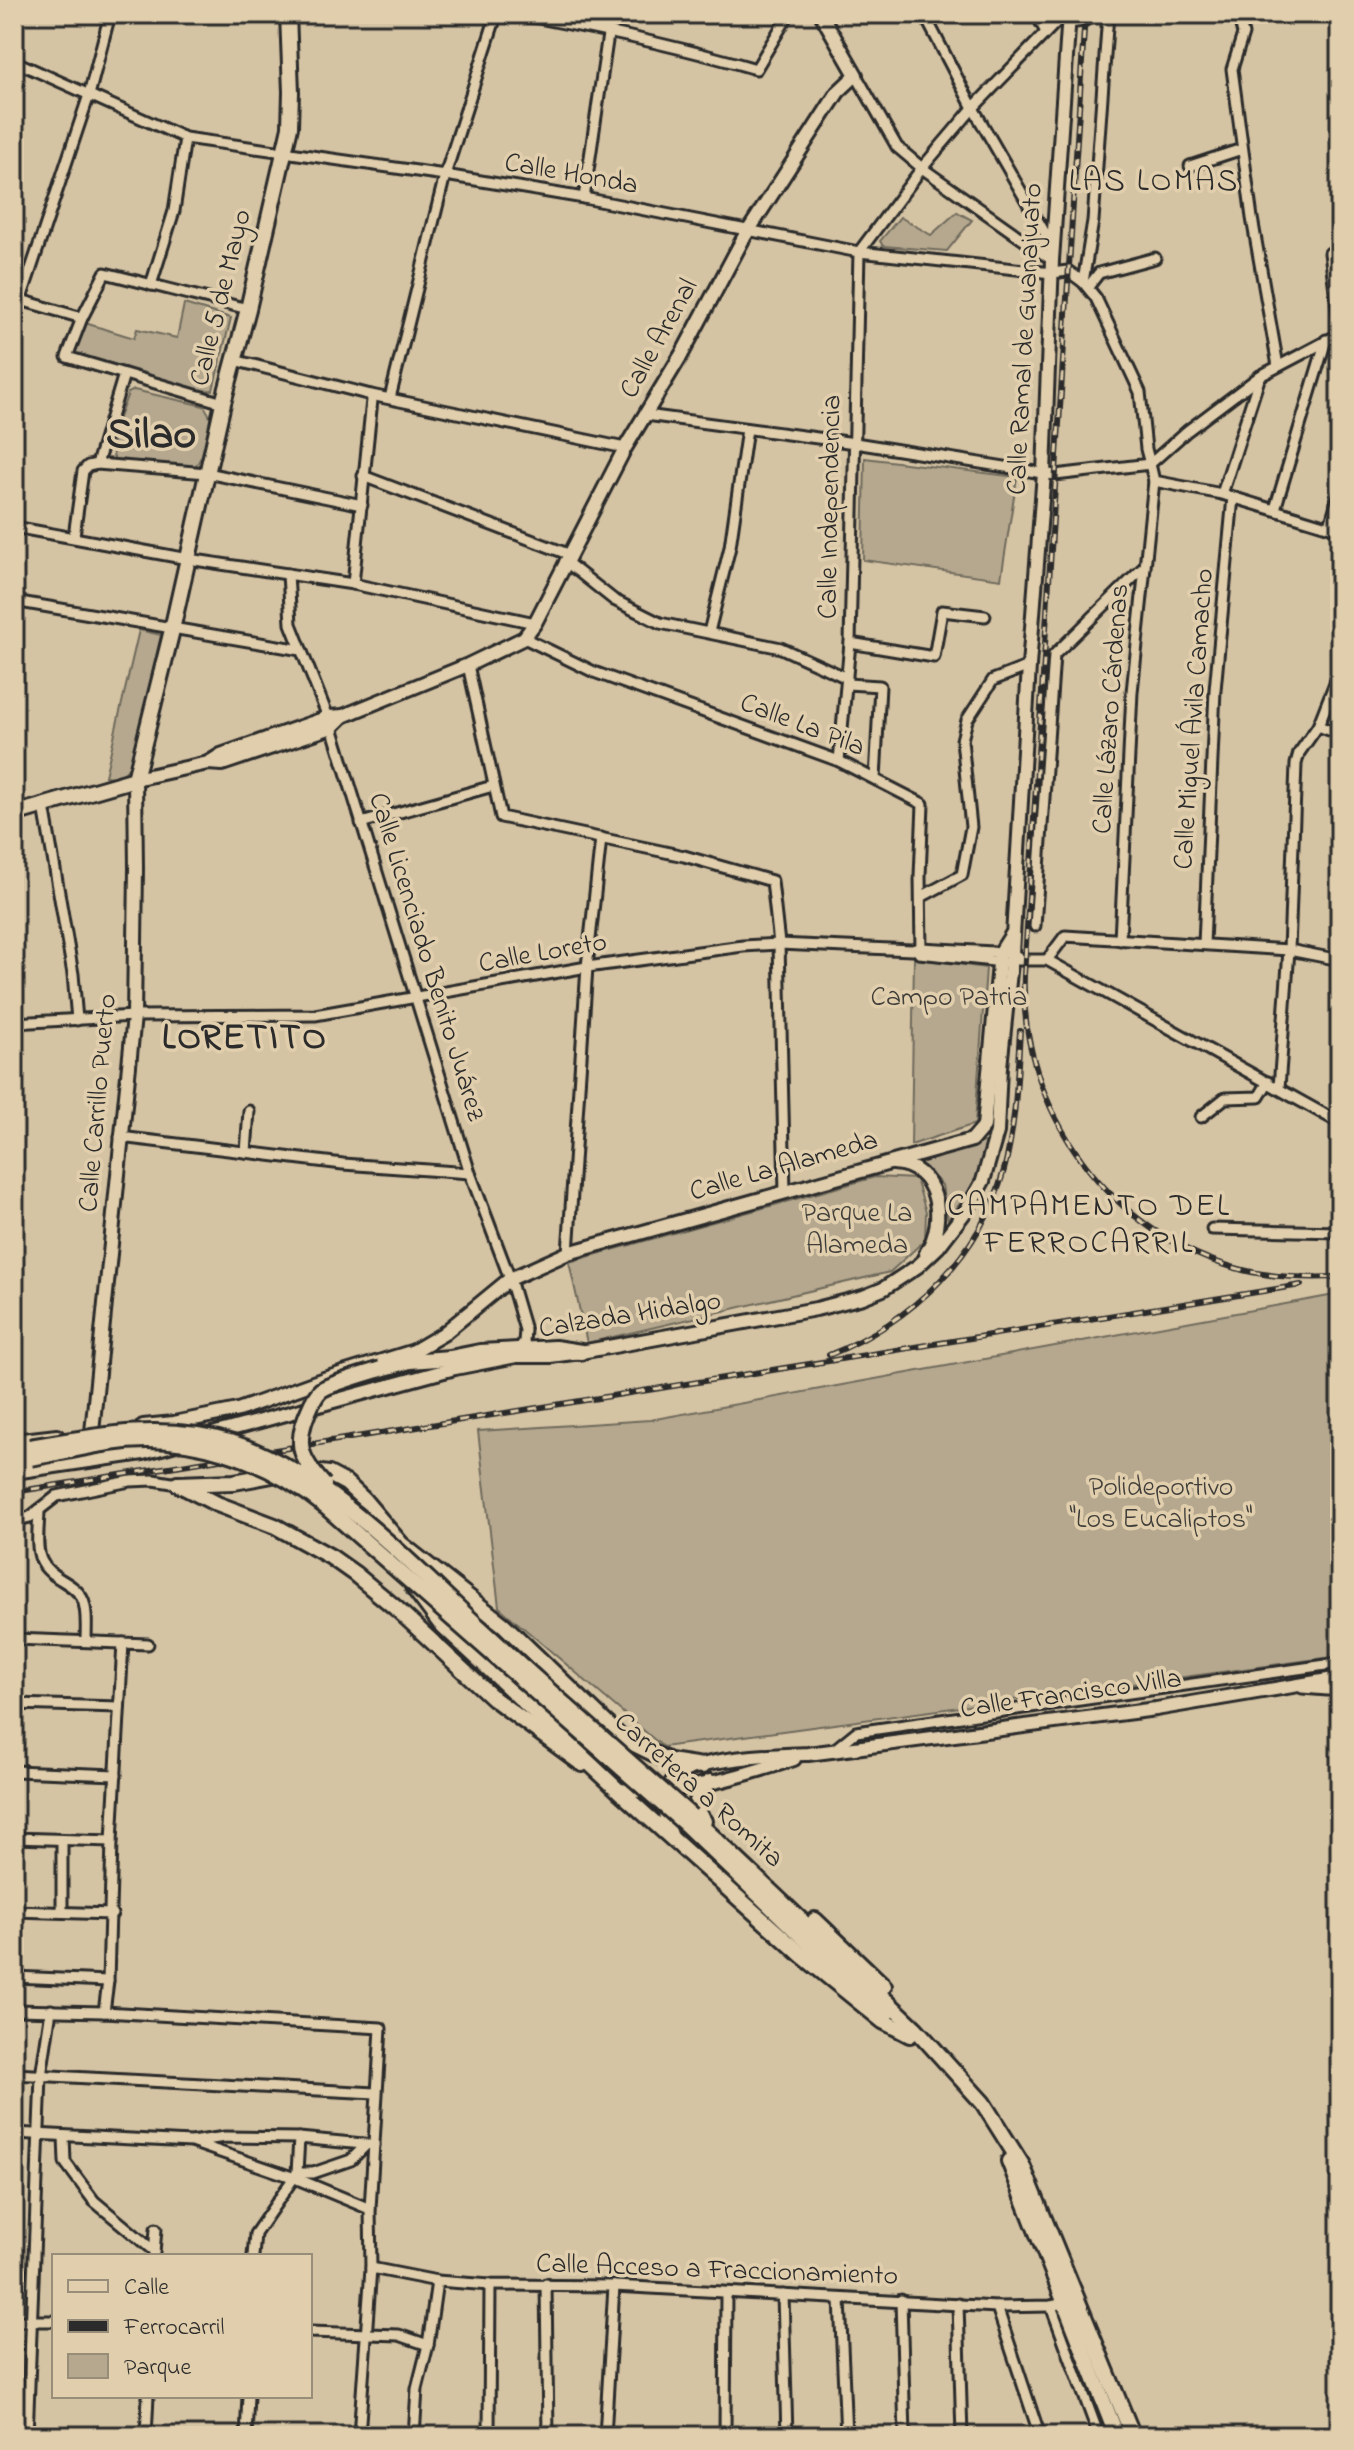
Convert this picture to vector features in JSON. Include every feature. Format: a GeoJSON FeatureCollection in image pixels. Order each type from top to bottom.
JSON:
{"type":"FeatureCollection","features":[{"type":"Feature","properties":{"kind":"main road","name":"Calle 5 de Mayo"},"geometry":{"type":"LineString","coordinates":[[135,779],[290,127],[288,14]]}},
{"type":"Feature","properties":{"kind":"main road"},"geometry":{"type":"LineString","coordinates":[[14,814],[135,779]]}},
{"type":"Feature","properties":{"kind":"main road"},"geometry":{"type":"LineString","coordinates":[[338,1501],[307,1466],[299,1442],[313,1401],[321,1390],[378,1366],[410,1361],[480,1352],[555,1348],[581,1352]]}},
{"type":"Feature","properties":{"kind":"main road","name":"Carretera a Romita"},"geometry":{"type":"LineString","coordinates":[[30,1452],[126,1432],[171,1432],[208,1437],[259,1453],[285,1467],[338,1501],[390,1545],[687,1820],[842,1975],[913,2032],[971,2088],[1022,2165],[1070,2282],[1064,2303],[1133,2436]]}},
{"type":"Feature","properties":{"kind":"main road","name":"Carretera a Romita"},"geometry":{"type":"LineString","coordinates":[[30,1452],[151,1440],[196,1446],[251,1460],[302,1488],[687,1820]]}},
{"type":"Feature","properties":{"kind":"main road"},"geometry":{"type":"LineString","coordinates":[[14,1449],[30,1452]]}},
{"type":"Feature","properties":{"kind":"main road"},"geometry":{"type":"LineString","coordinates":[[14,1461],[30,1452]]}},
{"type":"Feature","properties":{"kind":"main road"},"geometry":{"type":"LineString","coordinates":[[178,1484],[234,1482],[293,1471],[329,1474],[346,1483],[401,1544],[504,1625],[614,1731],[621,1751],[617,1760],[612,1766],[597,1768]]}},
{"type":"Feature","properties":{"kind":"main road"},"geometry":{"type":"LineString","coordinates":[[178,1484],[217,1504],[275,1526],[331,1557],[397,1609],[493,1698],[618,1790]]}},
{"type":"Feature","properties":{"kind":"main road"},"geometry":{"type":"LineString","coordinates":[[390,1545],[452,1590],[591,1715],[669,1761],[702,1766]]}},
{"type":"Feature","properties":{"kind":"main road"},"geometry":{"type":"LineString","coordinates":[[410,1584],[440,1623],[618,1790],[824,1974],[883,2021],[913,2032]]}},
{"type":"Feature","properties":{"kind":"main road"},"geometry":{"type":"LineString","coordinates":[[710,1782],[696,1802],[700,1818],[856,1956],[897,1998],[913,2032]]}},
{"type":"Feature","properties":{"kind":"main road","name":"Carretera a Romita"},"geometry":{"type":"LineString","coordinates":[[913,2032],[965,2093],[1004,2150],[1117,2436]]}},
{"type":"Feature","properties":{"kind":"street"},"geometry":{"type":"LineString","coordinates":[[14,27],[19,14]]}},
{"type":"Feature","properties":{"kind":"street"},"geometry":{"type":"LineString","coordinates":[[82,318],[18,298],[89,95],[110,14]]}},
{"type":"Feature","properties":{"kind":"street"},"geometry":{"type":"LineString","coordinates":[[584,198],[611,14]]}},
{"type":"Feature","properties":{"kind":"street"},"geometry":{"type":"LineString","coordinates":[[390,398],[445,175],[492,15],[521,15],[609,32],[688,49],[756,69],[789,14]]}},
{"type":"Feature","properties":{"kind":"street"},"geometry":{"type":"LineString","coordinates":[[821,14],[897,147],[1085,284]]}},
{"type":"Feature","properties":{"kind":"street"},"geometry":{"type":"LineString","coordinates":[[924,14],[1052,260]]}},
{"type":"Feature","properties":{"kind":"street"},"geometry":{"type":"LineString","coordinates":[[1036,14],[1046,32]]}},
{"type":"Feature","properties":{"kind":"street"},"geometry":{"type":"LineString","coordinates":[[859,252],[922,168],[973,108],[1046,32],[1067,17],[1084,21],[1095,14]]}},
{"type":"Feature","properties":{"kind":"street"},"geometry":{"type":"LineString","coordinates":[[1085,284],[1093,221],[1108,14]]}},
{"type":"Feature","properties":{"kind":"street"},"geometry":{"type":"LineString","coordinates":[[1238,14],[1243,34],[1232,69],[1278,366]]}},
{"type":"Feature","properties":{"kind":"street","name":"Calle Ramal de Guanajuato"},"geometry":{"type":"LineString","coordinates":[[1008,958],[1044,473],[1052,260],[1067,17]]}},
{"type":"Feature","properties":{"kind":"street","name":"Calle Honda"},"geometry":{"type":"LineString","coordinates":[[14,61],[185,138],[584,198],[859,252],[1052,260]]}},
{"type":"Feature","properties":{"kind":"street","name":"Calle Arenal"},"geometry":{"type":"LineString","coordinates":[[524,638],[535,623],[625,448],[749,231],[838,92],[856,75]]}},
{"type":"Feature","properties":{"kind":"street"},"geometry":{"type":"LineString","coordinates":[[151,285],[174,211],[185,138]]}},
{"type":"Feature","properties":{"kind":"street"},"geometry":{"type":"LineString","coordinates":[[1190,166],[1242,149]]}},
{"type":"Feature","properties":{"kind":"street"},"geometry":{"type":"LineString","coordinates":[[646,415],[855,443],[1055,475],[1150,464],[1187,431],[1260,376],[1340,331],[1330,253],[1340,250]]}},
{"type":"Feature","properties":{"kind":"street","name":"Calle Independencia"},"geometry":{"type":"LineString","coordinates":[[839,761],[850,643],[859,252]]}},
{"type":"Feature","properties":{"kind":"street"},"geometry":{"type":"LineString","coordinates":[[1085,284],[1099,273],[1155,258]]}},
{"type":"Feature","properties":{"kind":"street"},"geometry":{"type":"LineString","coordinates":[[223,403],[67,357],[82,318],[105,273],[248,309]]}},
{"type":"Feature","properties":{"kind":"street","name":"Calle Lázaro Cárdenas"},"geometry":{"type":"LineString","coordinates":[[1085,284],[1096,298],[1140,392],[1154,481],[1132,692],[1120,940]]}},
{"type":"Feature","properties":{"kind":"street"},"geometry":{"type":"LineString","coordinates":[[1275,509],[1326,339]]}},
{"type":"Feature","properties":{"kind":"street"},"geometry":{"type":"LineString","coordinates":[[234,360],[371,395],[625,448]]}},
{"type":"Feature","properties":{"kind":"street"},"geometry":{"type":"LineString","coordinates":[[97,464],[124,374]]}},
{"type":"Feature","properties":{"kind":"street"},"geometry":{"type":"LineString","coordinates":[[1222,494],[1260,376]]}},
{"type":"Feature","properties":{"kind":"street"},"geometry":{"type":"LineString","coordinates":[[353,584],[371,395]]}},
{"type":"Feature","properties":{"kind":"street"},"geometry":{"type":"LineString","coordinates":[[709,632],[730,547],[747,429]]}},
{"type":"Feature","properties":{"kind":"street"},"geometry":{"type":"LineString","coordinates":[[74,536],[83,471],[97,464],[207,473],[362,505]]}},
{"type":"Feature","properties":{"kind":"street"},"geometry":{"type":"LineString","coordinates":[[363,476],[567,558],[614,600],[660,623],[781,648],[847,681],[880,686],[875,779]]}},
{"type":"Feature","properties":{"kind":"street"},"geometry":{"type":"LineString","coordinates":[[1154,481],[1222,494],[1340,530]]}},
{"type":"Feature","properties":{"kind":"street"},"geometry":{"type":"LineString","coordinates":[[1330,525],[1340,491]]}},
{"type":"Feature","properties":{"kind":"street","name":"Calle Miguel Ávila Camacho"},"geometry":{"type":"LineString","coordinates":[[1204,944],[1215,690],[1233,497]]}},
{"type":"Feature","properties":{"kind":"street"},"geometry":{"type":"LineString","coordinates":[[14,527],[188,559],[353,584],[535,623]]}},
{"type":"Feature","properties":{"kind":"street"},"geometry":{"type":"LineString","coordinates":[[1035,926],[1054,655],[1144,567]]}},
{"type":"Feature","properties":{"kind":"street","name":"Calle Licenciado Benito Juárez"},"geometry":{"type":"LineString","coordinates":[[288,574],[291,624],[330,722],[470,1173],[510,1279],[525,1330],[524,1342],[518,1350]]}},
{"type":"Feature","properties":{"kind":"street"},"geometry":{"type":"LineString","coordinates":[[14,601],[301,650]]}},
{"type":"Feature","properties":{"kind":"street"},"geometry":{"type":"LineString","coordinates":[[850,643],[934,657],[942,611],[985,616]]}},
{"type":"Feature","properties":{"kind":"street"},"geometry":{"type":"LineString","coordinates":[[135,779],[208,763],[221,755],[330,722],[468,665],[524,638]]}},
{"type":"Feature","properties":{"kind":"street","name":"Calle La Pila"},"geometry":{"type":"LineString","coordinates":[[524,638],[594,672],[839,761],[923,804],[918,951]]}},
{"type":"Feature","properties":{"kind":"street"},"geometry":{"type":"LineString","coordinates":[[468,665],[501,817],[684,856],[772,881],[779,944],[785,1192]]}},
{"type":"Feature","properties":{"kind":"street"},"geometry":{"type":"LineString","coordinates":[[921,897],[962,875],[971,827],[962,740],[967,720],[993,680],[1029,666]]}},
{"type":"Feature","properties":{"kind":"street"},"geometry":{"type":"LineString","coordinates":[[1279,1088],[1289,950],[1296,764],[1299,753],[1318,726],[1339,675]]}},
{"type":"Feature","properties":{"kind":"street"},"geometry":{"type":"LineString","coordinates":[[1318,726],[1340,734]]}},
{"type":"Feature","properties":{"kind":"street","name":"Calle Carrillo Puerto"},"geometry":{"type":"LineString","coordinates":[[94,1461],[92,1432],[134,1016],[135,779]]}},
{"type":"Feature","properties":{"kind":"street"},"geometry":{"type":"LineString","coordinates":[[361,823],[493,786]]}},
{"type":"Feature","properties":{"kind":"street"},"geometry":{"type":"LineString","coordinates":[[44,806],[73,974],[77,1020]]}},
{"type":"Feature","properties":{"kind":"street"},"geometry":{"type":"LineString","coordinates":[[568,1253],[587,967],[601,838]]}},
{"type":"Feature","properties":{"kind":"street"},"geometry":{"type":"LineString","coordinates":[[1340,960],[1289,950],[1065,936],[1047,960],[1340,1123]]}},
{"type":"Feature","properties":{"kind":"street","name":"Calle Loreto"},"geometry":{"type":"LineString","coordinates":[[14,1023],[134,1016],[315,1015],[587,967],[743,946],[779,944],[1047,960]]}},
{"type":"Feature","properties":{"kind":"street"},"geometry":{"type":"LineString","coordinates":[[997,1132],[984,1126],[1008,958]]}},
{"type":"Feature","properties":{"kind":"street","name":"Calzada Hidalgo"},"geometry":{"type":"LineString","coordinates":[[14,1472],[143,1453],[455,1368],[516,1356],[581,1352],[840,1303],[883,1289],[918,1266],[951,1231],[983,1181],[997,1132],[1008,958]]}},
{"type":"Feature","properties":{"kind":"street"},"geometry":{"type":"LineString","coordinates":[[1201,1117],[1225,1098],[1259,1097],[1268,1082]]}},
{"type":"Feature","properties":{"kind":"street"},"geometry":{"type":"LineString","coordinates":[[246,1152],[249,1111]]}},
{"type":"Feature","properties":{"kind":"street","name":"Calle La Alameda"},"geometry":{"type":"LineString","coordinates":[[14,1441],[174,1423],[238,1410],[378,1366],[414,1351],[443,1334],[510,1279],[568,1253],[972,1140],[984,1126]]}},
{"type":"Feature","properties":{"kind":"street"},"geometry":{"type":"LineString","coordinates":[[120,1137],[343,1164],[470,1173]]}},
{"type":"Feature","properties":{"kind":"street"},"geometry":{"type":"LineString","coordinates":[[889,1163],[901,1163],[917,1170],[929,1180],[935,1198],[937,1229],[932,1245],[918,1266]]}},
{"type":"Feature","properties":{"kind":"street"},"geometry":{"type":"LineString","coordinates":[[1212,1229],[1340,1232]]}},
{"type":"Feature","properties":{"kind":"street"},"geometry":{"type":"LineString","coordinates":[[14,1271],[17,1271],[14,1402]]}},
{"type":"Feature","properties":{"kind":"street"},"geometry":{"type":"LineString","coordinates":[[378,1366],[371,1371],[372,1379],[380,1388]]}},
{"type":"Feature","properties":{"kind":"street"},"geometry":{"type":"LineString","coordinates":[[238,1410],[243,1426]]}},
{"type":"Feature","properties":{"kind":"street"},"geometry":{"type":"LineString","coordinates":[[143,1453],[144,1426]]}},
{"type":"Feature","properties":{"kind":"street"},"geometry":{"type":"LineString","coordinates":[[14,1521],[30,1517],[53,1497],[130,1481],[154,1480],[178,1484]]}},
{"type":"Feature","properties":{"kind":"street"},"geometry":{"type":"LineString","coordinates":[[39,1510],[39,1555],[48,1571],[81,1596],[85,1604],[86,1641]]}},
{"type":"Feature","properties":{"kind":"street"},"geometry":{"type":"LineString","coordinates":[[14,1639],[148,1644]]}},
{"type":"Feature","properties":{"kind":"street"},"geometry":{"type":"LineString","coordinates":[[104,2012],[112,1914],[112,1841],[123,1643]]}},
{"type":"Feature","properties":{"kind":"street"},"geometry":{"type":"LineString","coordinates":[[833,1751],[856,1732],[1340,1663]]}},
{"type":"Feature","properties":{"kind":"street","name":"Calle Francisco Villa"},"geometry":{"type":"LineString","coordinates":[[669,1789],[678,1775],[702,1766],[753,1756],[808,1754],[1156,1709],[1340,1678]]}},
{"type":"Feature","properties":{"kind":"street"},"geometry":{"type":"LineString","coordinates":[[1287,1687],[1340,1691]]}},
{"type":"Feature","properties":{"kind":"street"},"geometry":{"type":"LineString","coordinates":[[14,1704],[119,1707]]}},
{"type":"Feature","properties":{"kind":"street","name":"Calle Francisco Villa"},"geometry":{"type":"LineString","coordinates":[[618,1790],[639,1792],[710,1782],[758,1771],[808,1754]]}},
{"type":"Feature","properties":{"kind":"street"},"geometry":{"type":"LineString","coordinates":[[14,1771],[116,1775]]}},
{"type":"Feature","properties":{"kind":"street"},"geometry":{"type":"LineString","coordinates":[[669,1789],[664,1810],[672,1837]]}},
{"type":"Feature","properties":{"kind":"street"},"geometry":{"type":"LineString","coordinates":[[14,1838],[112,1841]]}},
{"type":"Feature","properties":{"kind":"street"},"geometry":{"type":"LineString","coordinates":[[62,1840],[62,1912]]}},
{"type":"Feature","properties":{"kind":"street"},"geometry":{"type":"LineString","coordinates":[[14,1911],[112,1914]]}},
{"type":"Feature","properties":{"kind":"street"},"geometry":{"type":"LineString","coordinates":[[14,1977],[108,1981]]}},
{"type":"Feature","properties":{"kind":"street"},"geometry":{"type":"LineString","coordinates":[[14,2010],[104,2012],[381,2028],[369,2146],[371,2268],[359,2436]]}},
{"type":"Feature","properties":{"kind":"street"},"geometry":{"type":"LineString","coordinates":[[27,2436],[41,2076],[51,2010]]}},
{"type":"Feature","properties":{"kind":"street"},"geometry":{"type":"LineString","coordinates":[[14,2074],[376,2093]]}},
{"type":"Feature","properties":{"kind":"street"},"geometry":{"type":"LineString","coordinates":[[14,2133],[191,2142],[225,2137],[299,2138],[369,2146]]}},
{"type":"Feature","properties":{"kind":"street"},"geometry":{"type":"LineString","coordinates":[[64,2136],[65,2162],[94,2201],[154,2253]]}},
{"type":"Feature","properties":{"kind":"street"},"geometry":{"type":"LineString","coordinates":[[253,2254],[255,2234],[296,2176],[299,2138]]}},
{"type":"Feature","properties":{"kind":"street"},"geometry":{"type":"LineString","coordinates":[[191,2142],[296,2176],[370,2209]]}},
{"type":"Feature","properties":{"kind":"street"},"geometry":{"type":"LineString","coordinates":[[296,2176],[351,2160],[369,2146]]}},
{"type":"Feature","properties":{"kind":"street"},"geometry":{"type":"LineString","coordinates":[[154,2253],[156,2229]]}},
{"type":"Feature","properties":{"kind":"street","name":"Calle Acceso a Fraccionamiento"},"geometry":{"type":"LineString","coordinates":[[371,2268],[437,2281],[490,2285],[614,2286],[997,2307],[1064,2303]]}},
{"type":"Feature","properties":{"kind":"street"},"geometry":{"type":"LineString","coordinates":[[414,2436],[417,2389],[428,2345],[437,2281]]}},
{"type":"Feature","properties":{"kind":"street"},"geometry":{"type":"LineString","coordinates":[[546,2284],[548,2436]]}},
{"type":"Feature","properties":{"kind":"street"},"geometry":{"type":"LineString","coordinates":[[489,2436],[490,2285]]}},
{"type":"Feature","properties":{"kind":"street"},"geometry":{"type":"LineString","coordinates":[[605,2436],[614,2286]]}},
{"type":"Feature","properties":{"kind":"street"},"geometry":{"type":"LineString","coordinates":[[725,2436],[726,2293]]}},
{"type":"Feature","properties":{"kind":"street"},"geometry":{"type":"LineString","coordinates":[[783,2295],[787,2436]]}},
{"type":"Feature","properties":{"kind":"street"},"geometry":{"type":"LineString","coordinates":[[840,2299],[846,2436]]}},
{"type":"Feature","properties":{"kind":"street"},"geometry":{"type":"LineString","coordinates":[[901,2300],[905,2436]]}},
{"type":"Feature","properties":{"kind":"street"},"geometry":{"type":"LineString","coordinates":[[1064,2303],[1099,2436]]}},
{"type":"Feature","properties":{"kind":"street"},"geometry":{"type":"LineString","coordinates":[[958,2304],[962,2436]]}},
{"type":"Feature","properties":{"kind":"street"},"geometry":{"type":"LineString","coordinates":[[997,2307],[1040,2436]]}},
{"type":"Feature","properties":{"kind":"street"},"geometry":{"type":"LineString","coordinates":[[14,2321],[52,2321]]}},
{"type":"Feature","properties":{"kind":"street"},"geometry":{"type":"LineString","coordinates":[[312,2332],[399,2335],[428,2345]]}},
{"type":"Feature","properties":{"kind":"street"},"geometry":{"type":"LineString","coordinates":[[146,2436],[148,2398]]}},
{"type":"Feature","properties":{"kind":"street"},"geometry":{"type":"LineString","coordinates":[[246,2436],[248,2398]]}},
{"type":"Feature","properties":{"kind":"green space"},"geometry":{"type":"Polygon","coordinates":[[[957,212],[972,220],[947,251],[883,246],[880,241],[900,217],[931,235],[957,212]]]}},
{"type":"Feature","properties":{"kind":"green space"},"geometry":{"type":"Polygon","coordinates":[[[184,304],[231,318],[213,390],[198,391],[72,353],[85,323],[134,338],[137,329],[177,338],[184,304]]]}},
{"type":"Feature","properties":{"kind":"green space"},"geometry":{"type":"Polygon","coordinates":[[[134,390],[204,406],[210,418],[208,439],[202,455],[190,471],[115,461],[112,445],[116,427],[128,393],[134,390]]]}},
{"type":"Feature","properties":{"kind":"green space"},"geometry":{"type":"Polygon","coordinates":[[[865,458],[1017,477],[1001,579],[863,560],[865,458]]]}},
{"type":"Feature","properties":{"kind":"green space"},"geometry":{"type":"Polygon","coordinates":[[[139,630],[161,635],[132,762],[122,775],[105,776],[139,630]]]}},
{"type":"Feature","properties":{"kind":"green space","name":"Campo Patria"},"geometry":{"type":"Polygon","coordinates":[[[914,958],[986,968],[975,1124],[911,1145],[914,958]]]}},
{"type":"Feature","properties":{"kind":"green space"},"geometry":{"type":"Polygon","coordinates":[[[989,1141],[977,1180],[948,1220],[942,1185],[916,1159],[989,1141]]]}},
{"type":"Feature","properties":{"kind":"green space","name":"Parque La Alameda"},"geometry":{"type":"Polygon","coordinates":[[[875,1177],[916,1179],[926,1212],[925,1240],[890,1272],[587,1343],[569,1262],[875,1177]]]}},
{"type":"Feature","properties":{"kind":"green space","name":"Polideportivo \"Los Eucaliptos\""},"geometry":{"type":"Polygon","coordinates":[[[1340,1294],[1340,1656],[663,1747],[499,1607],[478,1431],[650,1420],[1340,1294]]]}},
{"type":"Feature","properties":{"kind":"railway"},"geometry":{"type":"LineString","coordinates":[[1085,14],[1024,975],[1027,1025],[1038,1073],[1056,1119],[1082,1161],[1114,1198],[1152,1229],[1195,1253],[1243,1270],[1291,1277],[1340,1277]]}},
{"type":"Feature","properties":{"kind":"railway"},"geometry":{"type":"LineString","coordinates":[[829,1355],[888,1324],[914,1305],[960,1258],[978,1231],[993,1202],[1008,1153],[1020,1031]]}},
{"type":"Feature","properties":{"kind":"railway"},"geometry":{"type":"LineString","coordinates":[[14,1492],[1301,1285]]}},
{"type":"Feature","properties":{"kind":"district","name":"LAS LOMAS"},"geometry":{"type":"Point","coordinates":[1154,182]}},
{"type":"Feature","properties":{"kind":"district","name":"Silao"},"geometry":{"type":"Point","coordinates":[151,436]}},
{"type":"Feature","properties":{"kind":"district","name":"LORETITO"},"geometry":{"type":"Point","coordinates":[245,1039]}},
{"type":"Feature","properties":{"kind":"district","name":"CAMPAMENTO DEL FERROCARRIL"},"geometry":{"type":"Point","coordinates":[1089,1226]}}]}
